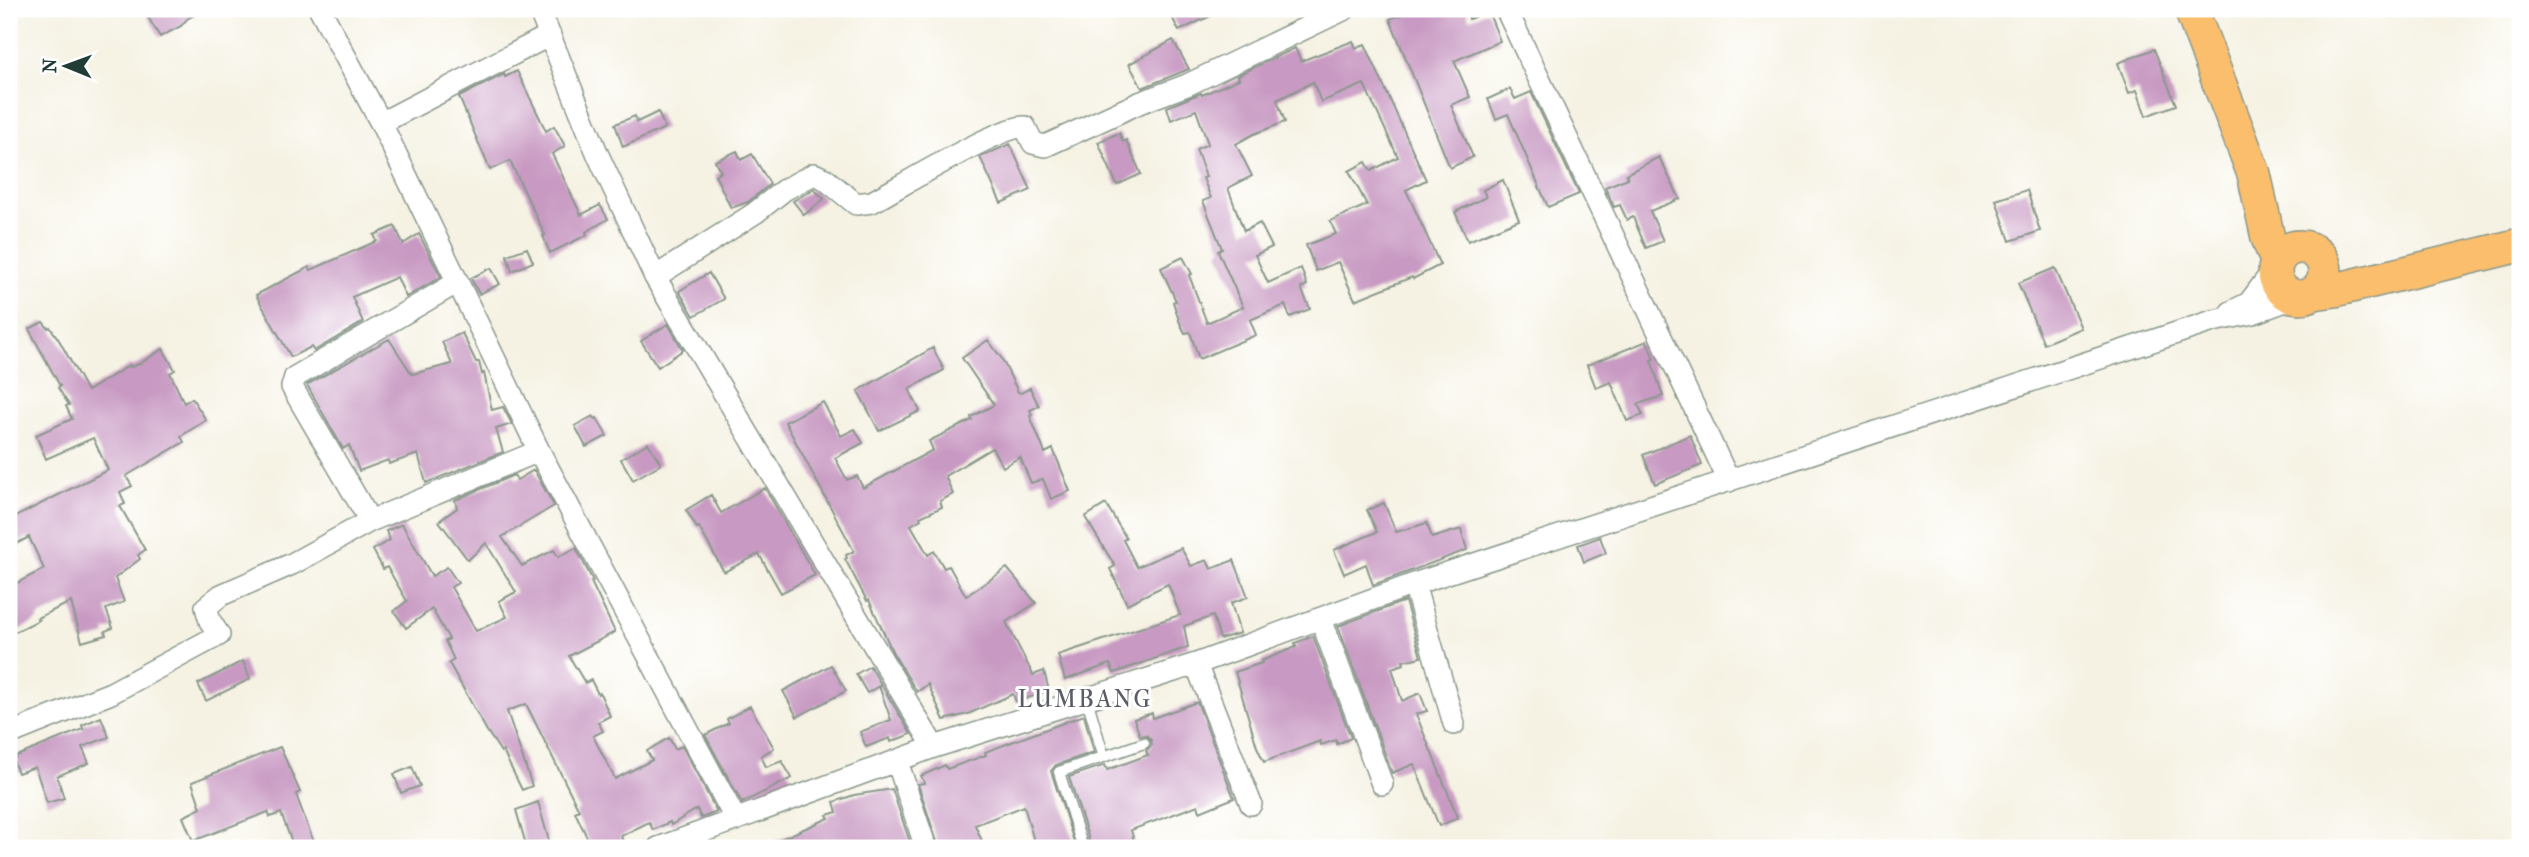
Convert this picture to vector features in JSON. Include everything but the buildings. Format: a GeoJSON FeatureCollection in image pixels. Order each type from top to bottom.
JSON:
{"type":"FeatureCollection","features":[{"type":"Feature","properties":{"kind":"main road"},"geometry":{"type":"LineString","coordinates":[[2191,9],[2254,174],[2276,265],[2277,281],[2284,292],[2305,295],[2353,286],[2397,273],[2520,245]]}},
{"type":"Feature","properties":{"kind":"main road"},"geometry":{"type":"LineString","coordinates":[[2254,174],[2323,263],[2325,274],[2322,285],[2305,295]]}},
{"type":"Feature","properties":{"kind":"main road"},"geometry":{"type":"LineString","coordinates":[[2276,265],[2284,252],[2295,247],[2366,268],[2397,273]]}},
{"type":"Feature","properties":{"kind":"street"},"geometry":{"type":"LineString","coordinates":[[320,9],[381,123],[540,451],[736,820]]}},
{"type":"Feature","properties":{"kind":"street"},"geometry":{"type":"LineString","coordinates":[[539,9],[598,155],[655,277],[934,747]]}},
{"type":"Feature","properties":{"kind":"street"},"geometry":{"type":"LineString","coordinates":[[655,277],[755,213],[784,190],[814,174],[825,178],[842,195],[856,204],[873,202],[992,137],[1019,127],[1025,128],[1033,143],[1045,146],[1139,103],[1187,85],[1345,9]]}},
{"type":"Feature","properties":{"kind":"street"},"geometry":{"type":"LineString","coordinates":[[1506,9],[1730,481]]}},
{"type":"Feature","properties":{"kind":"street"},"geometry":{"type":"LineString","coordinates":[[381,123],[550,35]]}},
{"type":"Feature","properties":{"kind":"street"},"geometry":{"type":"LineString","coordinates":[[2213,321],[2249,303],[2276,265]]}},
{"type":"Feature","properties":{"kind":"street"},"geometry":{"type":"LineString","coordinates":[[370,521],[292,387],[295,377],[458,282]]}},
{"type":"Feature","properties":{"kind":"street"},"geometry":{"type":"LineString","coordinates":[[658,848],[934,747],[1154,675],[1196,664],[1413,584],[2213,321],[2253,313],[2305,295]]}},
{"type":"Feature","properties":{"kind":"street"},"geometry":{"type":"LineString","coordinates":[[9,734],[111,694],[219,635],[210,621],[206,607],[221,595],[292,564],[370,521],[540,451]]}},
{"type":"Feature","properties":{"kind":"street"},"geometry":{"type":"LineString","coordinates":[[1413,584],[1454,724]]}},
{"type":"Feature","properties":{"kind":"street"},"geometry":{"type":"LineString","coordinates":[[1321,620],[1382,784]]}},
{"type":"Feature","properties":{"kind":"street"},"geometry":{"type":"LineString","coordinates":[[1196,664],[1251,804]]}},
{"type":"Feature","properties":{"kind":"street"},"geometry":{"type":"LineString","coordinates":[[897,761],[926,848]]}},
{"type":"Feature","properties":{"kind":"lane"},"geometry":{"type":"LineString","coordinates":[[1087,699],[1104,757]]}},
{"type":"Feature","properties":{"kind":"lane"},"geometry":{"type":"LineString","coordinates":[[1081,842],[1059,772],[1144,743]]}},
{"type":"Feature","properties":{"kind":"district","name":"LUMBANG"},"geometry":{"type":"Point","coordinates":[1085,699]}}]}
